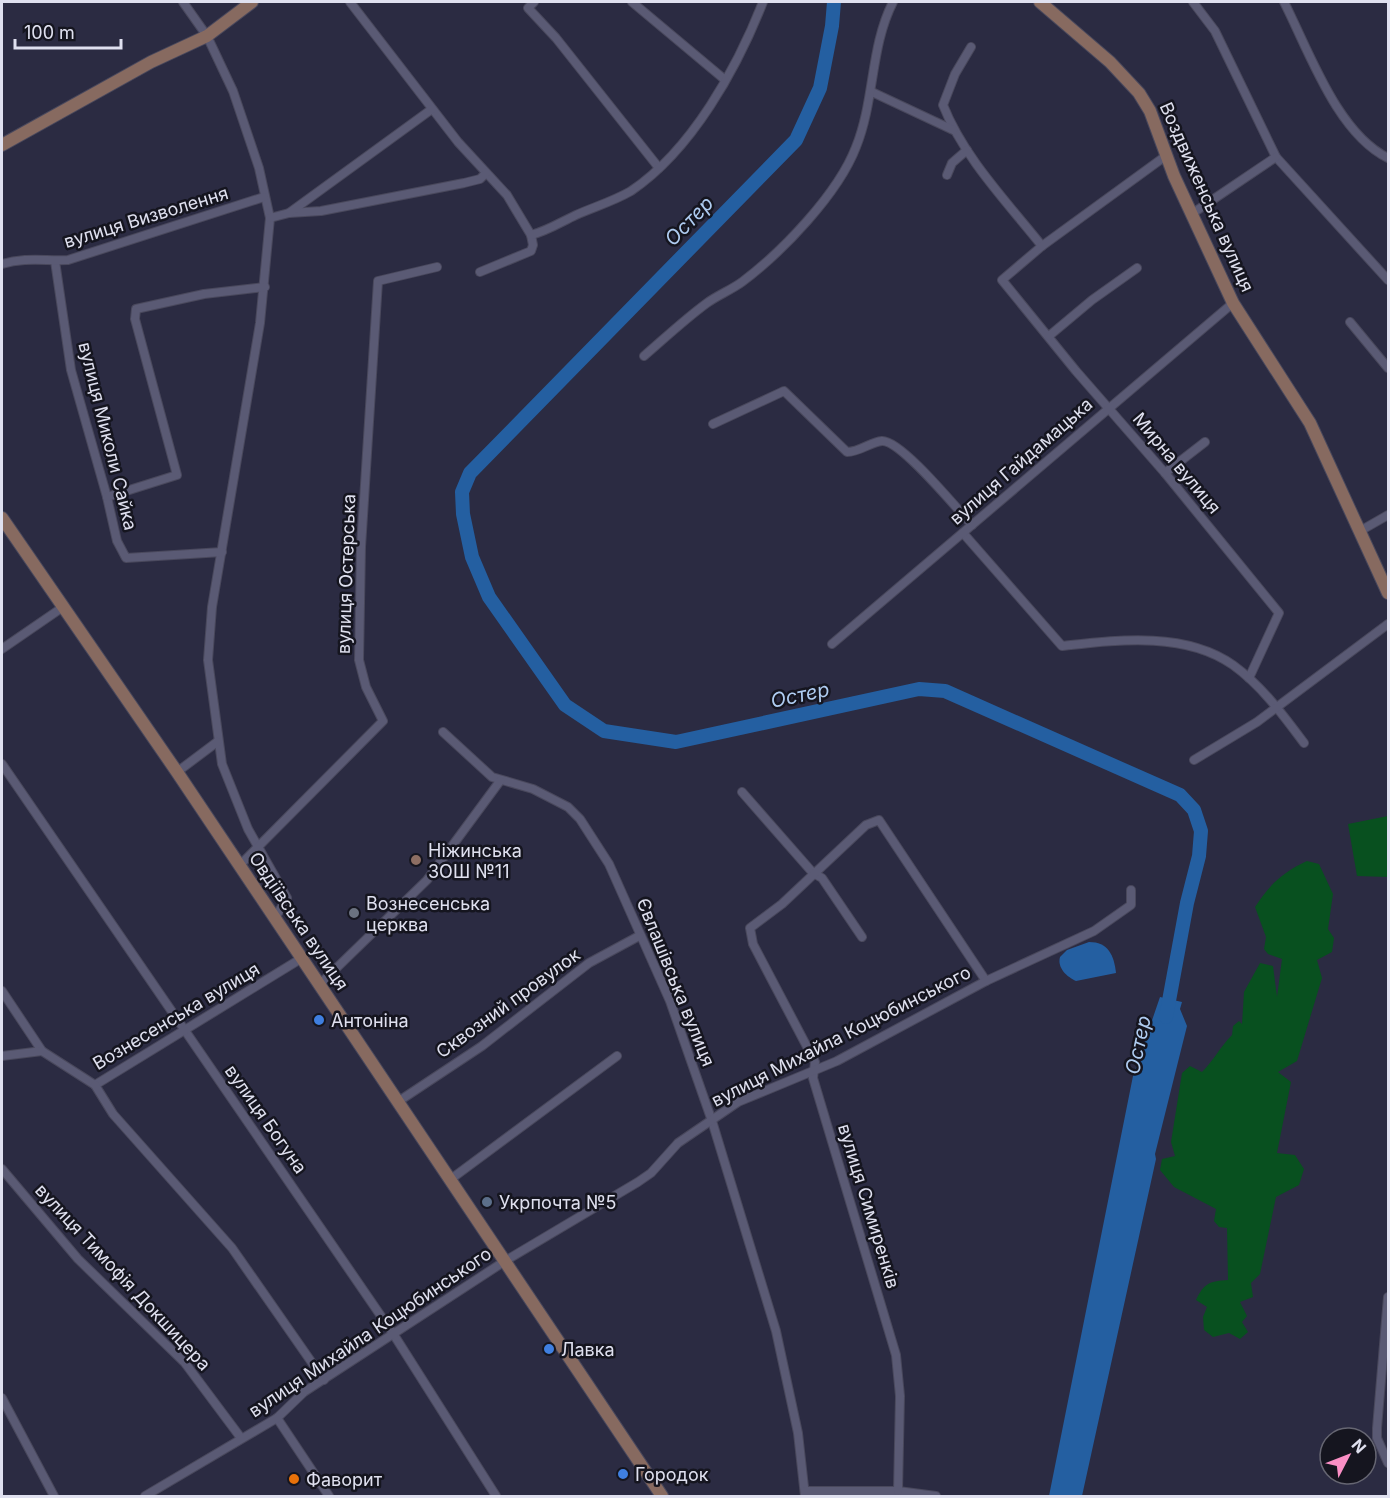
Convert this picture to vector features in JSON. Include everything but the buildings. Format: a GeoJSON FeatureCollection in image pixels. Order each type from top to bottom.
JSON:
{"type":"FeatureCollection","features":[{"type":"Feature","properties":{"kind":"main road"},"geometry":{"type":"LineString","coordinates":[[2,144],[151,62],[207,36],[252,2]]}},
{"type":"Feature","properties":{"kind":"main road","name":"Воздвиженська вулиця"},"geometry":{"type":"LineString","coordinates":[[1040,2],[1082,36],[1139,93],[1150,111],[1174,176],[1233,303],[1310,423],[1389,593]]}},
{"type":"Feature","properties":{"kind":"main road","name":"Овдіївська вулиця"},"geometry":{"type":"LineString","coordinates":[[2,518],[240,864],[662,1497]]}},
{"type":"Feature","properties":{"kind":"street"},"geometry":{"type":"LineString","coordinates":[[183,2],[207,36],[233,92],[259,168],[270,218],[264,288],[212,607],[208,660],[217,742],[234,799],[286,898],[275,918]]}},
{"type":"Feature","properties":{"kind":"street"},"geometry":{"type":"LineString","coordinates":[[350,2],[432,110],[507,195],[531,235],[533,245],[531,251],[480,272]]}},
{"type":"Feature","properties":{"kind":"street"},"geometry":{"type":"LineString","coordinates":[[534,2],[528,8],[556,38],[659,168]]}},
{"type":"Feature","properties":{"kind":"street"},"geometry":{"type":"LineString","coordinates":[[632,2],[724,79]]}},
{"type":"Feature","properties":{"kind":"street"},"geometry":{"type":"LineString","coordinates":[[531,235],[544,232],[560,222],[630,192],[659,168],[695,128],[724,79],[763,2]]}},
{"type":"Feature","properties":{"kind":"street"},"geometry":{"type":"LineString","coordinates":[[644,356],[709,301],[741,283],[762,266],[825,202],[855,150],[872,92],[882,28],[893,2]]}},
{"type":"Feature","properties":{"kind":"street"},"geometry":{"type":"LineString","coordinates":[[1194,2],[1215,31],[1276,157],[1389,280]]}},
{"type":"Feature","properties":{"kind":"street"},"geometry":{"type":"LineString","coordinates":[[1284,2],[1344,121],[1377,152],[1389,158]]}},
{"type":"Feature","properties":{"kind":"street"},"geometry":{"type":"LineString","coordinates":[[935,122],[955,74],[971,47]]}},
{"type":"Feature","properties":{"kind":"street"},"geometry":{"type":"LineString","coordinates":[[872,92],[953,130]]}},
{"type":"Feature","properties":{"kind":"street"},"geometry":{"type":"LineString","coordinates":[[943,105],[953,130],[967,150],[1042,246],[1167,155]]}},
{"type":"Feature","properties":{"kind":"street"},"geometry":{"type":"LineString","coordinates":[[289,213],[432,110]]}},
{"type":"Feature","properties":{"kind":"street"},"geometry":{"type":"LineString","coordinates":[[947,175],[952,163],[967,150]]}},
{"type":"Feature","properties":{"kind":"street"},"geometry":{"type":"LineString","coordinates":[[1193,213],[1276,157]]}},
{"type":"Feature","properties":{"kind":"street"},"geometry":{"type":"LineString","coordinates":[[270,218],[289,213],[321,211],[464,183],[480,179],[486,173]]}},
{"type":"Feature","properties":{"kind":"street","name":"вулиця Визволення"},"geometry":{"type":"LineString","coordinates":[[2,264],[40,258],[55,261],[68,260],[264,198]]}},
{"type":"Feature","properties":{"kind":"street","name":"Мирна вулиця"},"geometry":{"type":"LineString","coordinates":[[1042,246],[1002,280],[1076,371],[1165,473],[1279,613],[1249,678]]}},
{"type":"Feature","properties":{"kind":"street","name":"вулиця Миколи Сайка"},"geometry":{"type":"LineString","coordinates":[[55,261],[71,370],[117,541],[126,558],[222,552]]}},
{"type":"Feature","properties":{"kind":"street","name":"вулиця Остерська"},"geometry":{"type":"LineString","coordinates":[[240,864],[383,721],[366,687],[359,660],[361,547],[378,281],[436,267]]}},
{"type":"Feature","properties":{"kind":"street"},"geometry":{"type":"LineString","coordinates":[[1049,336],[1092,300],[1137,268]]}},
{"type":"Feature","properties":{"kind":"street"},"geometry":{"type":"LineString","coordinates":[[107,497],[177,475],[135,319],[136,309],[204,294],[264,288]]}},
{"type":"Feature","properties":{"kind":"street","name":"вулиця Гайдамацька"},"geometry":{"type":"LineString","coordinates":[[832,644],[1233,303]]}},
{"type":"Feature","properties":{"kind":"street"},"geometry":{"type":"LineString","coordinates":[[1350,322],[1389,368]]}},
{"type":"Feature","properties":{"kind":"street"},"geometry":{"type":"LineString","coordinates":[[713,424],[784,391],[847,452],[858,452],[880,441],[890,443],[909,457],[972,525]]}},
{"type":"Feature","properties":{"kind":"street"},"geometry":{"type":"LineString","coordinates":[[1165,473],[1205,442]]}},
{"type":"Feature","properties":{"kind":"street"},"geometry":{"type":"LineString","coordinates":[[1360,531],[1389,515]]}},
{"type":"Feature","properties":{"kind":"street"},"geometry":{"type":"LineString","coordinates":[[963,533],[1062,645],[1107,641],[1163,642],[1213,653],[1249,678],[1276,705],[1304,743]]}},
{"type":"Feature","properties":{"kind":"street"},"geometry":{"type":"LineString","coordinates":[[2,649],[63,607]]}},
{"type":"Feature","properties":{"kind":"street"},"geometry":{"type":"LineString","coordinates":[[1194,760],[1257,722],[1276,705],[1389,624]]}},
{"type":"Feature","properties":{"kind":"street","name":"Євлашівська вулиця"},"geometry":{"type":"LineString","coordinates":[[443,732],[492,777],[553,797],[580,819],[609,864],[639,936],[670,1001],[712,1121],[776,1331],[798,1433],[805,1494]]}},
{"type":"Feature","properties":{"kind":"street"},"geometry":{"type":"LineString","coordinates":[[177,772],[217,742]]}},
{"type":"Feature","properties":{"kind":"street","name":"вулиця Богуна"},"geometry":{"type":"LineString","coordinates":[[2,764],[394,1335],[496,1497]]}},
{"type":"Feature","properties":{"kind":"street"},"geometry":{"type":"LineString","coordinates":[[320,984],[427,880],[500,781]]}},
{"type":"Feature","properties":{"kind":"street"},"geometry":{"type":"LineString","coordinates":[[742,792],[813,873],[822,878],[862,937]]}},
{"type":"Feature","properties":{"kind":"street"},"geometry":{"type":"LineString","coordinates":[[813,873],[866,825],[879,820],[986,981]]}},
{"type":"Feature","properties":{"kind":"street","name":"вулиця Симиренків"},"geometry":{"type":"LineString","coordinates":[[813,873],[782,904],[750,928],[753,944],[815,1062],[813,1078],[896,1355],[900,1379],[898,1491]]}},
{"type":"Feature","properties":{"kind":"street","name":"вулиця Михайла Коцюбинського"},"geometry":{"type":"LineString","coordinates":[[145,1497],[277,1418],[304,1392],[505,1261],[638,1182],[651,1173],[666,1153],[738,1102],[848,1055],[986,981],[1094,932],[1131,905],[1131,890]]}},
{"type":"Feature","properties":{"kind":"street","name":"Сквозний провулок"},"geometry":{"type":"LineString","coordinates":[[399,1101],[482,1046],[589,963],[639,936]]}},
{"type":"Feature","properties":{"kind":"street","name":"Вознесенська вулиця"},"geometry":{"type":"LineString","coordinates":[[42,1051],[95,1085],[302,958]]}},
{"type":"Feature","properties":{"kind":"street"},"geometry":{"type":"LineString","coordinates":[[2,991],[42,1051],[2,1056]]}},
{"type":"Feature","properties":{"kind":"street"},"geometry":{"type":"LineString","coordinates":[[451,1179],[617,1056]]}},
{"type":"Feature","properties":{"kind":"street"},"geometry":{"type":"LineString","coordinates":[[95,1085],[113,1114],[232,1248],[324,1380]]}},
{"type":"Feature","properties":{"kind":"street","name":"вулиця Тимофія Докшицера"},"geometry":{"type":"LineString","coordinates":[[2,1169],[78,1259],[185,1363],[241,1438]]}},
{"type":"Feature","properties":{"kind":"street"},"geometry":{"type":"LineString","coordinates":[[1389,1298],[1377,1428],[1380,1446],[1389,1463]]}},
{"type":"Feature","properties":{"kind":"street"},"geometry":{"type":"LineString","coordinates":[[2,1401],[54,1497]]}},
{"type":"Feature","properties":{"kind":"street"},"geometry":{"type":"LineString","coordinates":[[277,1418],[329,1497]]}},
{"type":"Feature","properties":{"kind":"street"},"geometry":{"type":"LineString","coordinates":[[805,1494],[898,1491],[936,1497]]}},
{"type":"Feature","properties":{"kind":"green space"},"geometry":{"type":"Polygon","coordinates":[[[1388,816],[1388,877],[1357,876],[1348,824],[1388,816]]]}},
{"type":"Feature","properties":{"kind":"green space"},"geometry":{"type":"Polygon","coordinates":[[[1307,861],[1319,864],[1333,894],[1328,929],[1334,938],[1332,952],[1317,960],[1322,978],[1297,1061],[1278,1072],[1291,1082],[1277,1153],[1295,1155],[1304,1169],[1299,1185],[1276,1197],[1260,1274],[1251,1283],[1253,1297],[1240,1302],[1247,1316],[1242,1322],[1248,1332],[1240,1339],[1229,1333],[1213,1337],[1204,1330],[1203,1317],[1207,1307],[1196,1300],[1208,1284],[1228,1280],[1227,1228],[1219,1227],[1214,1221],[1216,1209],[1174,1187],[1160,1170],[1162,1159],[1175,1156],[1171,1142],[1182,1073],[1190,1066],[1202,1072],[1232,1035],[1233,1026],[1239,1021],[1242,1024],[1244,992],[1260,963],[1273,966],[1277,997],[1282,959],[1268,954],[1264,949],[1266,937],[1255,907],[1277,880],[1307,861]]]}},
{"type":"Feature","properties":{"kind":"water"},"geometry":{"type":"Polygon","coordinates":[[[1089,942],[1101,944],[1109,951],[1116,973],[1076,981],[1064,972],[1060,965],[1060,957],[1067,950],[1089,942]]]}},
{"type":"Feature","properties":{"kind":"water","name":"Остер"},"geometry":{"type":"Polygon","coordinates":[[[1160,997],[1182,1002],[1180,1009],[1187,1026],[1155,1154],[1156,1159],[1082,1496],[1049,1496],[1133,1076],[1160,997]]]}},
{"type":"Feature","properties":{"kind":"waterway","name":"Остер"},"geometry":{"type":"LineString","coordinates":[[834,2],[832,26],[820,88],[796,140],[470,473],[462,492],[463,514],[472,557],[489,597],[565,705],[604,731],[676,742],[919,689],[945,691],[1180,795],[1194,810],[1201,831],[1199,856],[1187,903],[1166,1017]]}},
{"type":"Feature","properties":{"kind":"place","name":"Ніжинська ЗОШ №11"},"geometry":{"type":"Point","coordinates":[416,860]}},
{"type":"Feature","properties":{"kind":"place","name":"Вознесенська церква"},"geometry":{"type":"Point","coordinates":[354,913]}},
{"type":"Feature","properties":{"kind":"place","name":"Антоніна"},"geometry":{"type":"Point","coordinates":[319,1020]}},
{"type":"Feature","properties":{"kind":"place","name":"Укрпочта №5"},"geometry":{"type":"Point","coordinates":[487,1202]}},
{"type":"Feature","properties":{"kind":"place","name":"Лавка"},"geometry":{"type":"Point","coordinates":[549,1349]}},
{"type":"Feature","properties":{"kind":"place","name":"Городок"},"geometry":{"type":"Point","coordinates":[623,1474]}},
{"type":"Feature","properties":{"kind":"place","name":"Фаворит"},"geometry":{"type":"Point","coordinates":[294,1479]}}]}
